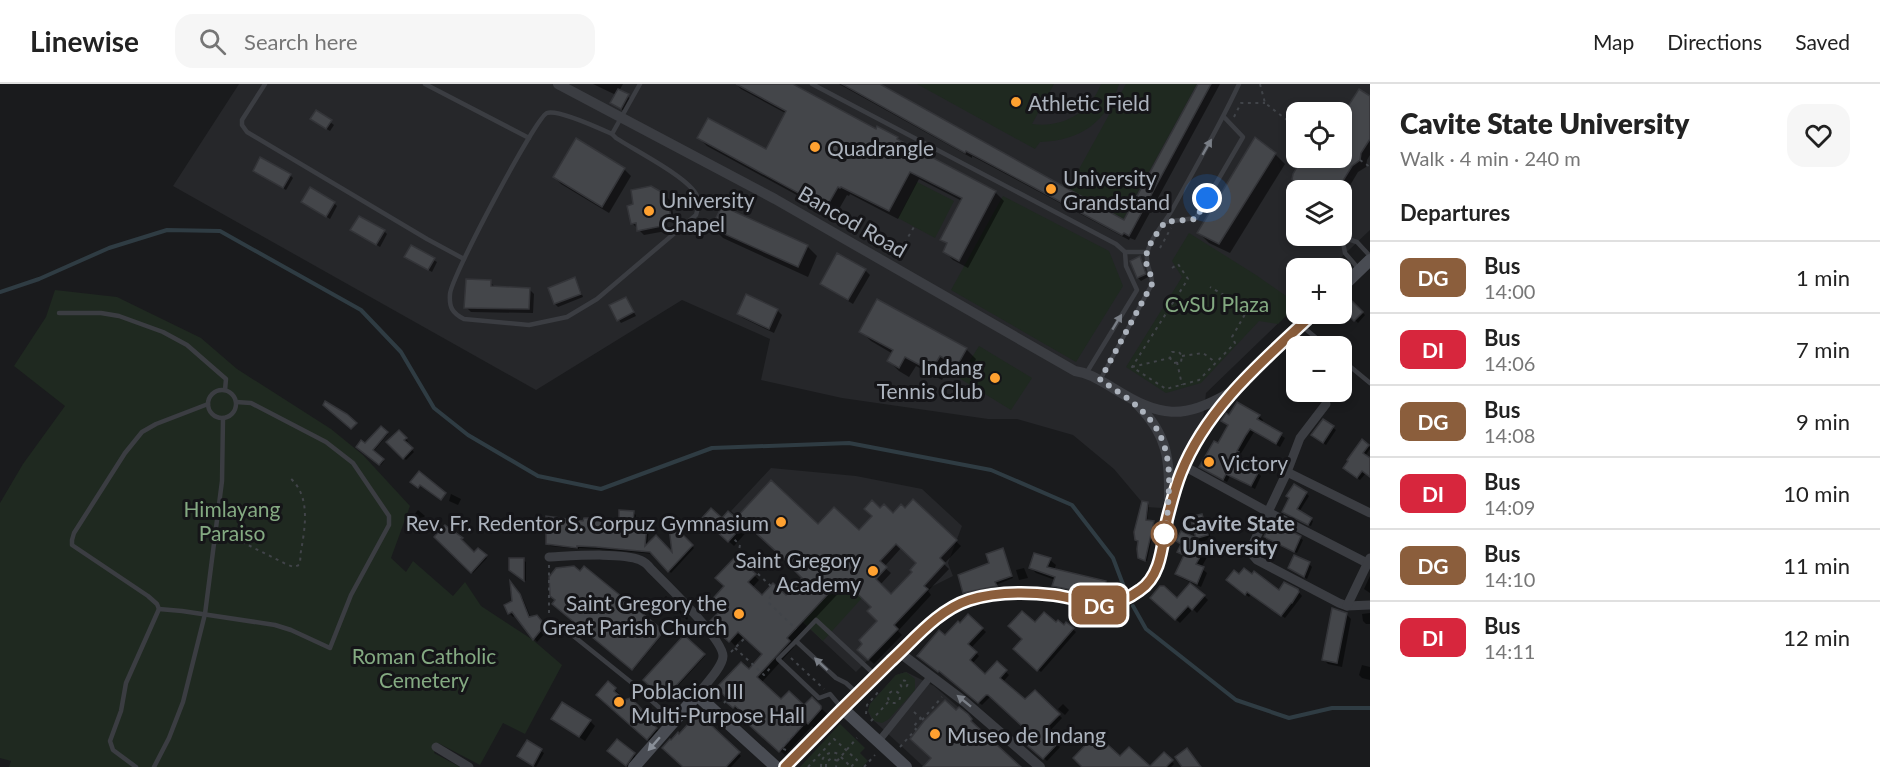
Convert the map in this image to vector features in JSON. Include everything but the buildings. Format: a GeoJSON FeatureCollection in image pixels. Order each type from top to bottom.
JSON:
{"type":"FeatureCollection","features":[{"type":"Feature","properties":{"kind":"main road"},"geometry":{"type":"LineString","coordinates":[[1352,278],[1370,258]]}},
{"type":"Feature","properties":{"kind":"main road"},"geometry":{"type":"LineString","coordinates":[[785,767],[857,694],[879,681],[900,653],[939,617],[955,606],[974,599],[1002,594],[1058,596],[1107,605],[1130,597],[1144,588],[1155,572],[1169,512],[1184,466],[1204,431],[1234,391],[1301,325]]}},
{"type":"Feature","properties":{"kind":"main road"},"geometry":{"type":"LineString","coordinates":[[634,767],[697,695],[776,767]]}},
{"type":"Feature","properties":{"kind":"main road"},"geometry":{"type":"LineString","coordinates":[[842,708],[906,767]]}},
{"type":"Feature","properties":{"kind":"street","name":"Bancod Road"},"geometry":{"type":"LineString","coordinates":[[558,84],[721,169],[1075,371],[1087,372],[1140,404],[1160,411],[1179,412],[1205,406],[1234,391]]}},
{"type":"Feature","properties":{"kind":"street","name":"Bancod Road"},"geometry":{"type":"LineString","coordinates":[[1126,396],[1149,417],[1163,440],[1170,478],[1169,512]]}},
{"type":"Feature","properties":{"kind":"street"},"geometry":{"type":"LineString","coordinates":[[1326,404],[1300,438],[1287,472],[1252,546],[1251,553],[1253,557],[1347,606],[1370,605]]}},
{"type":"Feature","properties":{"kind":"street"},"geometry":{"type":"LineString","coordinates":[[1184,466],[1268,512],[1369,560],[1347,606]]}},
{"type":"Feature","properties":{"kind":"street"},"geometry":{"type":"LineString","coordinates":[[1287,472],[1370,513]]}},
{"type":"Feature","properties":{"kind":"street"},"geometry":{"type":"LineString","coordinates":[[549,557],[632,558],[643,561],[651,568],[704,626],[722,651],[723,659],[720,665],[697,695]]}},
{"type":"Feature","properties":{"kind":"street"},"geometry":{"type":"LineString","coordinates":[[900,653],[979,713],[1040,767]]}},
{"type":"Feature","properties":{"kind":"street"},"geometry":{"type":"LineString","coordinates":[[878,742],[931,676]]}},
{"type":"Feature","properties":{"kind":"street"},"geometry":{"type":"LineString","coordinates":[[436,747],[469,767]]}},
{"type":"Feature","properties":{"kind":"lane"},"geometry":{"type":"LineString","coordinates":[[265,84],[242,120],[242,125],[248,132],[464,259]]}},
{"type":"Feature","properties":{"kind":"lane"},"geometry":{"type":"LineString","coordinates":[[425,84],[529,138]]}},
{"type":"Feature","properties":{"kind":"lane"},"geometry":{"type":"LineString","coordinates":[[612,134],[640,84]]}},
{"type":"Feature","properties":{"kind":"lane"},"geometry":{"type":"LineString","coordinates":[[812,84],[1116,244],[1125,252],[1148,252]]}},
{"type":"Feature","properties":{"kind":"lane"},"geometry":{"type":"LineString","coordinates":[[1100,380],[1152,284],[1153,279],[1146,263],[1150,243],[1165,222],[1224,117],[1239,84]]}},
{"type":"Feature","properties":{"kind":"lane"},"geometry":{"type":"LineString","coordinates":[[553,113],[612,134],[686,181],[697,194],[699,204],[696,215],[597,299],[567,317],[529,325],[464,319],[455,315],[450,307],[450,291],[464,259],[543,116],[553,113]]}},
{"type":"Feature","properties":{"kind":"lane"},"geometry":{"type":"LineString","coordinates":[[1165,222],[1196,219],[1242,137],[1224,117]]}},
{"type":"Feature","properties":{"kind":"lane"},"geometry":{"type":"LineString","coordinates":[[1360,270],[1345,253],[1342,237],[1357,242],[1370,258]]}},
{"type":"Feature","properties":{"kind":"lane"},"geometry":{"type":"LineString","coordinates":[[1087,372],[1137,290],[1126,266],[1125,252]]}},
{"type":"Feature","properties":{"kind":"lane"},"geometry":{"type":"LineString","coordinates":[[59,313],[101,313],[119,316],[173,337],[192,348],[226,379],[225,390]]}},
{"type":"Feature","properties":{"kind":"lane"},"geometry":{"type":"LineString","coordinates":[[1301,325],[1314,336]]}},
{"type":"Feature","properties":{"kind":"lane"},"geometry":{"type":"LineString","coordinates":[[1352,368],[1370,383]]}},
{"type":"Feature","properties":{"kind":"lane"},"geometry":{"type":"LineString","coordinates":[[220,389],[233,394],[236,402],[231,415],[223,418],[214,416],[208,408],[213,393],[220,389]]}},
{"type":"Feature","properties":{"kind":"lane"},"geometry":{"type":"LineString","coordinates":[[159,609],[283,627],[330,648],[351,595],[390,520],[353,463],[326,442],[251,403],[236,402]]}},
{"type":"Feature","properties":{"kind":"lane"},"geometry":{"type":"LineString","coordinates":[[136,767],[113,750],[110,741],[121,711],[126,683],[159,609],[148,596],[76,549],[72,545],[72,540],[125,453],[142,432],[156,424],[208,404]]}},
{"type":"Feature","properties":{"kind":"lane"},"geometry":{"type":"LineString","coordinates":[[154,767],[169,738],[183,702],[204,614],[222,481],[223,418]]}},
{"type":"Feature","properties":{"kind":"lane"},"geometry":{"type":"LineString","coordinates":[[842,708],[830,694],[819,698],[778,659],[816,620],[879,681]]}},
{"type":"Feature","properties":{"kind":"lane"},"geometry":{"type":"LineString","coordinates":[[556,622],[632,682],[674,721]]}},
{"type":"Feature","properties":{"kind":"lane"},"geometry":{"type":"LineString","coordinates":[[796,640],[836,678],[846,683],[857,694]]}},
{"type":"Feature","properties":{"kind":"path"},"geometry":{"type":"LineString","coordinates":[[1260,84],[1265,103],[1286,119]]}},
{"type":"Feature","properties":{"kind":"path"},"geometry":{"type":"LineString","coordinates":[[1230,124],[1241,103],[1265,103]]}},
{"type":"Feature","properties":{"kind":"path"},"geometry":{"type":"LineString","coordinates":[[1360,160],[1370,167]]}},
{"type":"Feature","properties":{"kind":"path"},"geometry":{"type":"LineString","coordinates":[[1161,248],[1175,220]]}},
{"type":"Feature","properties":{"kind":"path"},"geometry":{"type":"LineString","coordinates":[[895,260],[914,227]]}},
{"type":"Feature","properties":{"kind":"path"},"geometry":{"type":"LineString","coordinates":[[1132,367],[1188,279],[1178,264],[1172,268]]}},
{"type":"Feature","properties":{"kind":"path"},"geometry":{"type":"LineString","coordinates":[[1132,367],[1166,389],[1199,380],[1235,343],[1232,337],[1248,309],[1210,287]]}},
{"type":"Feature","properties":{"kind":"path"},"geometry":{"type":"LineString","coordinates":[[1170,358],[1172,352],[1179,352],[1182,356]]}},
{"type":"Feature","properties":{"kind":"path"},"geometry":{"type":"LineString","coordinates":[[1182,356],[1203,353],[1216,362]]}},
{"type":"Feature","properties":{"kind":"path"},"geometry":{"type":"LineString","coordinates":[[1170,358],[1174,363],[1181,362],[1182,356]]}},
{"type":"Feature","properties":{"kind":"path"},"geometry":{"type":"LineString","coordinates":[[1132,367],[1170,358]]}},
{"type":"Feature","properties":{"kind":"path"},"geometry":{"type":"LineString","coordinates":[[1177,362],[1182,385]]}},
{"type":"Feature","properties":{"kind":"path"},"geometry":{"type":"LineString","coordinates":[[216,529],[288,565],[294,567],[299,565],[306,522],[303,501],[291,478]]}},
{"type":"Feature","properties":{"kind":"path"},"geometry":{"type":"LineString","coordinates":[[713,519],[740,545],[738,555],[774,589],[768,602],[796,629]]}},
{"type":"Feature","properties":{"kind":"path"},"geometry":{"type":"LineString","coordinates":[[549,557],[549,616],[556,622]]}},
{"type":"Feature","properties":{"kind":"path"},"geometry":{"type":"LineString","coordinates":[[745,638],[735,648],[764,675],[778,659]]}},
{"type":"Feature","properties":{"kind":"path"},"geometry":{"type":"LineString","coordinates":[[785,652],[830,694]]}},
{"type":"Feature","properties":{"kind":"path"},"geometry":{"type":"LineString","coordinates":[[879,681],[867,707],[866,714],[871,721],[889,701]]}},
{"type":"Feature","properties":{"kind":"path"},"geometry":{"type":"LineString","coordinates":[[722,686],[734,699],[730,704],[726,700],[729,697],[720,688],[722,686]]}},
{"type":"Feature","properties":{"kind":"path"},"geometry":{"type":"LineString","coordinates":[[897,692],[902,687]]}},
{"type":"Feature","properties":{"kind":"path"},"geometry":{"type":"LineString","coordinates":[[889,701],[898,702],[900,697],[897,692]]}},
{"type":"Feature","properties":{"kind":"path"},"geometry":{"type":"LineString","coordinates":[[889,701],[888,693],[897,692]]}},
{"type":"Feature","properties":{"kind":"path"},"geometry":{"type":"LineString","coordinates":[[893,755],[916,729],[913,727],[943,696]]}},
{"type":"Feature","properties":{"kind":"path"},"geometry":{"type":"LineString","coordinates":[[722,705],[727,709]]}},
{"type":"Feature","properties":{"kind":"path"},"geometry":{"type":"LineString","coordinates":[[912,710],[922,720]]}},
{"type":"Feature","properties":{"kind":"path"},"geometry":{"type":"LineString","coordinates":[[644,714],[660,728]]}},
{"type":"Feature","properties":{"kind":"path"},"geometry":{"type":"LineString","coordinates":[[786,750],[781,748],[804,723]]}},
{"type":"Feature","properties":{"kind":"path"},"geometry":{"type":"LineString","coordinates":[[788,733],[791,736]]}},
{"type":"Feature","properties":{"kind":"path"},"geometry":{"type":"LineString","coordinates":[[837,767],[837,761],[857,738]]}},
{"type":"Feature","properties":{"kind":"path"},"geometry":{"type":"LineString","coordinates":[[808,767],[834,739],[857,760],[851,767],[841,756],[832,752],[824,757],[820,767]]}},
{"type":"Feature","properties":{"kind":"path"},"geometry":{"type":"LineString","coordinates":[[781,754],[790,745]]}},
{"type":"Feature","properties":{"kind":"path"},"geometry":{"type":"LineString","coordinates":[[815,749],[827,760]]}},
{"type":"Feature","properties":{"kind":"path"},"geometry":{"type":"LineString","coordinates":[[864,767],[875,755]]}},
{"type":"Feature","properties":{"kind":"path"},"geometry":{"type":"LineString","coordinates":[[827,760],[832,758],[837,761]]}},
{"type":"Feature","properties":{"kind":"path"},"geometry":{"type":"LineString","coordinates":[[826,767],[827,760]]}},
{"type":"Feature","properties":{"kind":"shaded area","name":"Cavite State University"},"geometry":{"type":"Polygon","coordinates":[[[239,84],[1370,84],[1370,230],[1341,258],[1286,258],[1286,316],[1206,393],[1203,419],[1179,460],[1162,508],[1146,507],[1114,469],[1073,435],[1017,419],[988,419],[842,398],[761,380],[770,339],[682,300],[536,390],[173,186],[239,84]]]}},
{"type":"Feature","properties":{"kind":"shaded area","name":"Saint Gregory Academy"},"geometry":{"type":"Polygon","coordinates":[[[771,468],[856,476],[922,489],[962,526],[948,563],[953,576],[927,589],[894,625],[898,629],[856,672],[780,601],[802,577],[731,511],[771,468]]]}},
{"type":"Feature","properties":{"kind":"shaded area"},"geometry":{"type":"Polygon","coordinates":[[[906,672],[934,686],[972,719],[924,767],[871,718],[868,711],[870,704],[896,675],[906,672]]]}},
{"type":"Feature","properties":{"kind":"green space"},"geometry":{"type":"Polygon","coordinates":[[[917,84],[1054,84],[1032,124],[1043,125],[1065,121],[1083,110],[1101,84],[1119,84],[1107,109],[1090,127],[1068,138],[1040,142],[1035,149],[917,84]]]}},
{"type":"Feature","properties":{"kind":"green space"},"geometry":{"type":"Polygon","coordinates":[[[1126,84],[1197,84],[1123,219],[1068,189],[1126,84]]]}},
{"type":"Feature","properties":{"kind":"green space"},"geometry":{"type":"Polygon","coordinates":[[[917,182],[954,201],[935,238],[898,218],[917,182]]]}},
{"type":"Feature","properties":{"kind":"green space"},"geometry":{"type":"Polygon","coordinates":[[[1003,196],[1109,251],[1123,286],[1076,362],[951,290],[1003,196]]]}},
{"type":"Feature","properties":{"kind":"green space","name":"CvSU Plaza"},"geometry":{"type":"Polygon","coordinates":[[[1189,233],[1286,296],[1286,316],[1278,324],[1259,321],[1201,383],[1166,393],[1126,367],[1182,277],[1172,261],[1189,233]]]}},
{"type":"Feature","properties":{"kind":"green space"},"geometry":{"type":"Polygon","coordinates":[[[55,290],[117,297],[201,338],[237,369],[331,429],[363,455],[410,506],[391,558],[406,572],[413,561],[453,596],[465,582],[481,606],[533,640],[562,665],[525,734],[503,723],[480,765],[438,743],[434,753],[460,767],[9,767],[11,761],[0,758],[0,503],[23,464],[65,406],[14,366],[46,317],[55,290]]]}},
{"type":"Feature","properties":{"kind":"green space","name":"Indang Tennis Club"},"geometry":{"type":"Polygon","coordinates":[[[979,346],[1032,378],[1011,410],[959,378],[979,346]]]}},
{"type":"Feature","properties":{"kind":"green space"},"geometry":{"type":"Polygon","coordinates":[[[842,580],[862,598],[823,641],[803,622],[842,580]]]}},
{"type":"Feature","properties":{"kind":"green space"},"geometry":{"type":"Polygon","coordinates":[[[906,672],[915,679],[915,690],[889,719],[882,723],[874,721],[868,711],[870,704],[896,675],[906,672]]]}},
{"type":"Feature","properties":{"kind":"green space"},"geometry":{"type":"Polygon","coordinates":[[[840,724],[865,748],[860,753],[868,761],[862,767],[800,767],[840,724]]]}},
{"type":"Feature","properties":{"kind":"waterway"},"geometry":{"type":"LineString","coordinates":[[0,292],[39,279],[109,248],[167,230],[220,231],[361,310],[401,352],[434,408],[468,435],[538,476],[601,489],[712,448],[849,443],[991,470],[1072,505],[1113,558],[1124,587]]}},
{"type":"Feature","properties":{"kind":"waterway"},"geometry":{"type":"LineString","coordinates":[[1133,606],[1146,629],[1236,700],[1289,718],[1332,708],[1370,708]]}},
{"type":"Feature","properties":{"kind":"bus line","name":"DG"},"geometry":{"type":"LineString","coordinates":[[785,767],[842,708],[926,628],[947,611],[969,600],[1022,593],[1058,596],[1107,605],[1123,600],[1144,588],[1155,572],[1177,485],[1192,450],[1234,391],[1302,324]]}},
{"type":"Feature","properties":{"kind":"place","name":"Athletic Field"},"geometry":{"type":"Point","coordinates":[1016,102]}},
{"type":"Feature","properties":{"kind":"place","name":"Quadrangle"},"geometry":{"type":"Point","coordinates":[815,147]}},
{"type":"Feature","properties":{"kind":"place","name":"University Grandstand"},"geometry":{"type":"Point","coordinates":[1051,189]}},
{"type":"Feature","properties":{"kind":"place","name":"University Chapel"},"geometry":{"type":"Point","coordinates":[649,211]}},
{"type":"Feature","properties":{"kind":"place","name":"Indang Tennis Club"},"geometry":{"type":"Point","coordinates":[995,378]}},
{"type":"Feature","properties":{"kind":"place","name":"Victory"},"geometry":{"type":"Point","coordinates":[1209,462]}},
{"type":"Feature","properties":{"kind":"place","name":"Rev. Fr. Redentor S. Corpuz Gymnasium"},"geometry":{"type":"Point","coordinates":[781,522]}},
{"type":"Feature","properties":{"kind":"place","name":"Cavite State University"},"geometry":{"type":"Point","coordinates":[1164,534]}},
{"type":"Feature","properties":{"kind":"place","name":"Saint Gregory Academy"},"geometry":{"type":"Point","coordinates":[873,571]}},
{"type":"Feature","properties":{"kind":"place","name":"Saint Gregory the Great Parish Church"},"geometry":{"type":"Point","coordinates":[739,614]}},
{"type":"Feature","properties":{"kind":"place","name":"Poblacion III Multi-Purpose Hall"},"geometry":{"type":"Point","coordinates":[619,702]}},
{"type":"Feature","properties":{"kind":"place","name":"Museo de Indang"},"geometry":{"type":"Point","coordinates":[935,734]}},
{"type":"Feature","properties":{"kind":"route"},"geometry":{"type":"LineString","coordinates":[[1164,534],[1169,512],[1170,478],[1163,440],[1149,417],[1139,406],[1100,380],[1152,284],[1153,279],[1146,263],[1150,243],[1165,222],[1196,219],[1207,198]]}},
{"type":"Feature","properties":{"kind":"park label","name":"Himlayang Paraiso"},"geometry":{"type":"Point","coordinates":[232,520]}},
{"type":"Feature","properties":{"kind":"park label","name":"Roman Catholic Cemetery"},"geometry":{"type":"Point","coordinates":[424,667]}}]}
